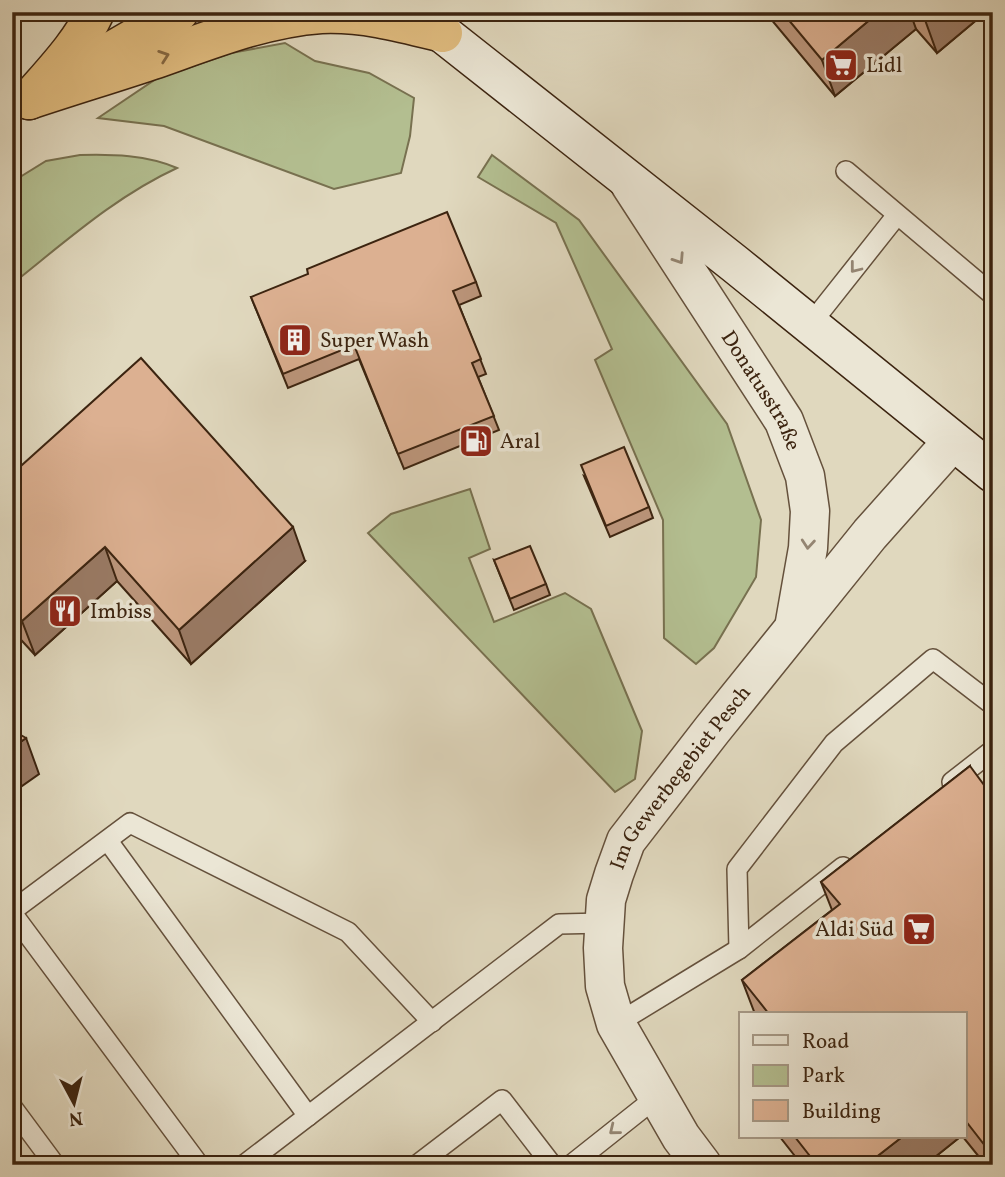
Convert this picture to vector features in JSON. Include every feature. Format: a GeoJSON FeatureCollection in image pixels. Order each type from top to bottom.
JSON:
{"type":"FeatureCollection","features":[{"type":"Feature","properties":{"kind":"highway"},"geometry":{"type":"LineString","coordinates":[[20,107],[179,12]]}},
{"type":"Feature","properties":{"kind":"highway"},"geometry":{"type":"LineString","coordinates":[[20,107],[234,31],[289,18],[322,14],[356,15],[403,23],[429,23]]}},
{"type":"Feature","properties":{"kind":"highway"},"geometry":{"type":"LineString","coordinates":[[20,107],[62,62],[96,15]]}},
{"type":"Feature","properties":{"kind":"street","name":"Donatusstraße"},"geometry":{"type":"LineString","coordinates":[[429,23],[735,264],[993,473]]}},
{"type":"Feature","properties":{"kind":"street","name":"Donatusstraße"},"geometry":{"type":"LineString","coordinates":[[628,182],[784,421],[804,476],[810,511],[808,548],[795,624]]}},
{"type":"Feature","properties":{"kind":"street","name":"Im Gewerbegebiet Pesch"},"geometry":{"type":"LineString","coordinates":[[702,1165],[681,1137],[616,1024],[605,986],[606,900],[626,841],[795,624],[952,442]]}},
{"type":"Feature","properties":{"kind":"lane"},"geometry":{"type":"LineString","coordinates":[[846,171],[993,295]]}},
{"type":"Feature","properties":{"kind":"lane"},"geometry":{"type":"LineString","coordinates":[[809,326],[897,215]]}},
{"type":"Feature","properties":{"kind":"lane"},"geometry":{"type":"LineString","coordinates":[[740,949],[737,869],[834,743],[933,659],[993,705]]}},
{"type":"Feature","properties":{"kind":"lane"},"geometry":{"type":"LineString","coordinates":[[940,792],[993,750]]}},
{"type":"Feature","properties":{"kind":"lane"},"geometry":{"type":"LineString","coordinates":[[199,1165],[12,912],[130,823],[348,932],[432,1021]]}},
{"type":"Feature","properties":{"kind":"lane"},"geometry":{"type":"LineString","coordinates":[[108,841],[308,1116]]}},
{"type":"Feature","properties":{"kind":"lane"},"geometry":{"type":"LineString","coordinates":[[616,1024],[740,949],[856,858]]}},
{"type":"Feature","properties":{"kind":"lane"},"geometry":{"type":"LineString","coordinates":[[244,1165],[559,924],[604,923]]}},
{"type":"Feature","properties":{"kind":"lane"},"geometry":{"type":"LineString","coordinates":[[571,1165],[658,1096]]}},
{"type":"Feature","properties":{"kind":"lane"},"geometry":{"type":"LineString","coordinates":[[417,1165],[502,1100],[552,1165]]}},
{"type":"Feature","properties":{"kind":"lane"},"geometry":{"type":"LineString","coordinates":[[12,1107],[55,1165]]}},
{"type":"Feature","properties":{"kind":"green space"},"geometry":{"type":"Polygon","coordinates":[[[285,43],[315,61],[369,73],[414,98],[410,136],[401,173],[334,189],[164,126],[98,118],[156,79],[231,53],[285,43]]]}},
{"type":"Feature","properties":{"kind":"green space"},"geometry":{"type":"Polygon","coordinates":[[[80,155],[129,156],[154,160],[177,168],[112,206],[12,284],[12,182],[46,161],[80,155]]]}},
{"type":"Feature","properties":{"kind":"green space"},"geometry":{"type":"Polygon","coordinates":[[[492,155],[579,220],[727,424],[761,520],[756,577],[714,648],[696,664],[664,638],[663,520],[595,360],[612,349],[556,223],[478,177],[492,155]]]}},
{"type":"Feature","properties":{"kind":"green space"},"geometry":{"type":"Polygon","coordinates":[[[470,489],[490,549],[469,558],[494,622],[565,593],[591,609],[642,731],[635,779],[615,792],[368,533],[391,514],[470,489]]]}},
{"type":"Feature","properties":{"kind":"building"},"geometry":{"type":"Polygon","coordinates":[[[782,12],[879,12],[822,60],[782,12]]]}},
{"type":"Feature","properties":{"kind":"building"},"geometry":{"type":"Polygon","coordinates":[[[447,212],[476,282],[453,291],[481,359],[472,363],[494,416],[398,454],[354,345],[283,374],[251,297],[308,274],[307,269],[447,212]]]}},
{"type":"Feature","properties":{"kind":"building"},"geometry":{"type":"Polygon","coordinates":[[[141,358],[293,527],[179,630],[105,547],[22,621],[12,610],[12,474],[141,358]]]}},
{"type":"Feature","properties":{"kind":"building"},"geometry":{"type":"Polygon","coordinates":[[[624,447],[649,507],[606,526],[581,465],[624,447]]]}},
{"type":"Feature","properties":{"kind":"building"},"geometry":{"type":"Polygon","coordinates":[[[530,546],[546,584],[510,599],[494,560],[530,546]]]}},
{"type":"Feature","properties":{"kind":"building"},"geometry":{"type":"Polygon","coordinates":[[[12,730],[26,738],[12,748],[12,730]]]}},
{"type":"Feature","properties":{"kind":"building","name":"Aldi Süd"},"geometry":{"type":"Polygon","coordinates":[[[970,766],[987,789],[993,784],[993,1156],[967,1123],[967,1012],[767,1012],[742,980],[840,904],[821,882],[970,766]]]}},
{"type":"Feature","properties":{"kind":"building"},"geometry":{"type":"Polygon","coordinates":[[[796,1138],[901,1138],[866,1165],[817,1165],[796,1138]]]}},
{"type":"Feature","properties":{"kind":"building"},"geometry":{"type":"Polygon","coordinates":[[[993,1156],[993,1165],[982,1165],[993,1156]]]}},
{"type":"Feature","properties":{"kind":"place","name":"Lidl"},"geometry":{"type":"Point","coordinates":[841,65]}},
{"type":"Feature","properties":{"kind":"place","name":"Super Wash"},"geometry":{"type":"Point","coordinates":[295,340]}},
{"type":"Feature","properties":{"kind":"place","name":"Aral"},"geometry":{"type":"Point","coordinates":[476,441]}},
{"type":"Feature","properties":{"kind":"place","name":"Imbiss"},"geometry":{"type":"Point","coordinates":[65,611]}},
{"type":"Feature","properties":{"kind":"place","name":"Aldi Süd"},"geometry":{"type":"Point","coordinates":[919,929]}}]}
